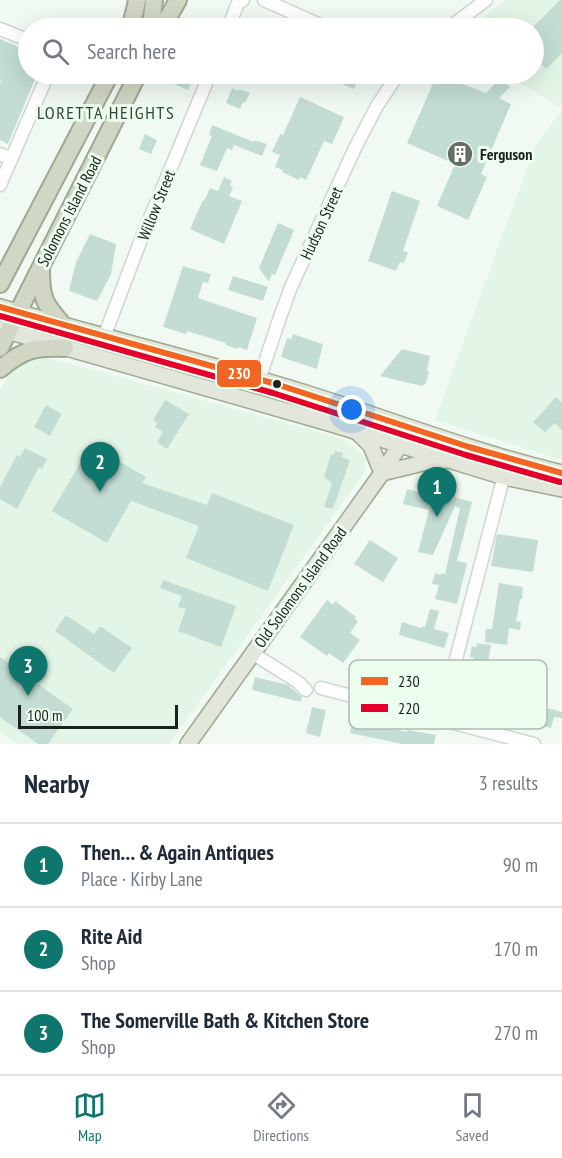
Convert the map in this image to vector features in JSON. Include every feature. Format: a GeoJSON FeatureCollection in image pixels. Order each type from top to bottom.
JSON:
{"type":"FeatureCollection","features":[{"type":"Feature","properties":{"kind":"highway"},"geometry":{"type":"LineString","coordinates":[[132,18],[137,0]]}},
{"type":"Feature","properties":{"kind":"highway"},"geometry":{"type":"LineString","coordinates":[[152,18],[154,0]]}},
{"type":"Feature","properties":{"kind":"highway"},"geometry":{"type":"LineString","coordinates":[[168,18],[178,0]]}},
{"type":"Feature","properties":{"kind":"highway","name":"Solomons Island Road"},"geometry":{"type":"LineString","coordinates":[[0,284],[5,267],[105,84]]}},
{"type":"Feature","properties":{"kind":"highway","name":"Solomons Island Road"},"geometry":{"type":"LineString","coordinates":[[0,348],[4,330],[18,313],[133,84]]}},
{"type":"Feature","properties":{"kind":"highway"},"geometry":{"type":"LineString","coordinates":[[41,266],[43,300],[47,308],[63,325]]}},
{"type":"Feature","properties":{"kind":"highway"},"geometry":{"type":"LineString","coordinates":[[0,369],[20,354],[30,350],[43,347],[65,348]]}},
{"type":"Feature","properties":{"kind":"main road"},"geometry":{"type":"LineString","coordinates":[[0,308],[316,396],[508,460],[562,473]]}},
{"type":"Feature","properties":{"kind":"main road"},"geometry":{"type":"LineString","coordinates":[[4,330],[216,390],[504,477],[562,489]]}},
{"type":"Feature","properties":{"kind":"main road"},"geometry":{"type":"LineString","coordinates":[[216,390],[251,388],[260,380]]}},
{"type":"Feature","properties":{"kind":"main road","name":"Old Solomons Island Road"},"geometry":{"type":"LineString","coordinates":[[188,744],[382,473],[400,445],[407,426]]}},
{"type":"Feature","properties":{"kind":"main road"},"geometry":{"type":"LineString","coordinates":[[357,432],[371,446],[382,473],[427,462],[450,461]]}},
{"type":"Feature","properties":{"kind":"street"},"geometry":{"type":"LineString","coordinates":[[264,0],[304,18]]}},
{"type":"Feature","properties":{"kind":"street"},"geometry":{"type":"LineString","coordinates":[[462,18],[486,0]]}},
{"type":"Feature","properties":{"kind":"street"},"geometry":{"type":"LineString","coordinates":[[233,18],[241,2]]}},
{"type":"Feature","properties":{"kind":"street"},"geometry":{"type":"LineString","coordinates":[[0,29],[18,36]]}},
{"type":"Feature","properties":{"kind":"street"},"geometry":{"type":"LineString","coordinates":[[0,185],[6,156],[43,84]]}},
{"type":"Feature","properties":{"kind":"street","name":"Willow Street"},"geometry":{"type":"LineString","coordinates":[[104,336],[142,237],[206,84]]}},
{"type":"Feature","properties":{"kind":"street","name":"Hudson Street"},"geometry":{"type":"LineString","coordinates":[[260,380],[291,287],[356,146],[391,84]]}},
{"type":"Feature","properties":{"kind":"street"},"geometry":{"type":"LineString","coordinates":[[456,660],[508,460]]}},
{"type":"Feature","properties":{"kind":"street"},"geometry":{"type":"LineString","coordinates":[[252,654],[298,682],[306,690]]}},
{"type":"Feature","properties":{"kind":"street"},"geometry":{"type":"LineString","coordinates":[[321,688],[349,696]]}},
{"type":"Feature","properties":{"kind":"street"},"geometry":{"type":"LineString","coordinates":[[474,729],[530,744]]}},
{"type":"Feature","properties":{"kind":"shaded area"},"geometry":{"type":"Polygon","coordinates":[[[506,0],[562,0],[562,108],[522,84],[544,84],[544,18],[482,18],[506,0]]]}},
{"type":"Feature","properties":{"kind":"shaded area"},"geometry":{"type":"Polygon","coordinates":[[[562,110],[562,460],[435,420],[535,146],[562,110]]]}},
{"type":"Feature","properties":{"kind":"shaded area"},"geometry":{"type":"Polygon","coordinates":[[[41,357],[343,439],[366,457],[365,470],[360,479],[169,744],[19,744],[0,732],[0,391],[9,373],[24,362],[41,357]]]}},
{"type":"Feature","properties":{"kind":"building"},"geometry":{"type":"Polygon","coordinates":[[[562,0],[562,53],[546,69],[544,67],[544,18],[542,18],[562,0]]]}},
{"type":"Feature","properties":{"kind":"building"},"geometry":{"type":"Polygon","coordinates":[[[0,39],[18,47],[18,84],[33,84],[8,144],[0,140],[0,39]]]}},
{"type":"Feature","properties":{"kind":"building"},"geometry":{"type":"Polygon","coordinates":[[[174,84],[191,84],[188,90],[174,84]]]}},
{"type":"Feature","properties":{"kind":"building"},"geometry":{"type":"Polygon","coordinates":[[[342,84],[356,84],[354,89],[342,84]]]}},
{"type":"Feature","properties":{"kind":"building","name":"Ferguson"},"geometry":{"type":"Polygon","coordinates":[[[433,84],[463,84],[486,93],[494,84],[507,84],[510,87],[499,98],[511,104],[481,174],[487,177],[468,220],[437,206],[455,164],[407,143],[433,84]]]}},
{"type":"Feature","properties":{"kind":"building"},"geometry":{"type":"Polygon","coordinates":[[[232,88],[250,93],[240,109],[226,103],[232,88]]]}},
{"type":"Feature","properties":{"kind":"building"},"geometry":{"type":"Polygon","coordinates":[[[300,97],[344,117],[332,144],[324,141],[306,180],[300,177],[299,180],[275,167],[280,155],[272,152],[280,134],[283,135],[300,97]]]}},
{"type":"Feature","properties":{"kind":"building"},"geometry":{"type":"Polygon","coordinates":[[[212,125],[254,142],[255,140],[267,144],[262,156],[234,145],[232,150],[227,148],[217,171],[200,165],[212,136],[209,135],[212,125]]]}},
{"type":"Feature","properties":{"kind":"building"},"geometry":{"type":"Polygon","coordinates":[[[145,134],[157,140],[151,154],[139,149],[145,134]]]}},
{"type":"Feature","properties":{"kind":"building"},"geometry":{"type":"Polygon","coordinates":[[[224,177],[232,181],[230,186],[233,188],[229,196],[242,201],[224,244],[190,229],[210,188],[218,191],[224,177]]]}},
{"type":"Feature","properties":{"kind":"building"},"geometry":{"type":"Polygon","coordinates":[[[392,191],[420,201],[403,251],[408,252],[404,263],[400,262],[396,271],[368,261],[392,191]]]}},
{"type":"Feature","properties":{"kind":"building"},"geometry":{"type":"Polygon","coordinates":[[[278,223],[294,230],[275,275],[272,274],[269,282],[259,268],[278,223]]]}},
{"type":"Feature","properties":{"kind":"building"},"geometry":{"type":"Polygon","coordinates":[[[90,234],[116,244],[111,274],[97,301],[69,291],[76,262],[90,234]]]}},
{"type":"Feature","properties":{"kind":"building"},"geometry":{"type":"Polygon","coordinates":[[[183,266],[211,274],[208,283],[203,282],[198,298],[257,318],[247,350],[225,345],[226,343],[187,331],[186,334],[163,327],[183,266]]]}},
{"type":"Feature","properties":{"kind":"building"},"geometry":{"type":"Polygon","coordinates":[[[233,276],[268,287],[263,301],[228,290],[233,276]]]}},
{"type":"Feature","properties":{"kind":"building"},"geometry":{"type":"Polygon","coordinates":[[[293,334],[323,344],[317,369],[281,357],[287,338],[291,339],[293,334]]]}},
{"type":"Feature","properties":{"kind":"building"},"geometry":{"type":"Polygon","coordinates":[[[402,349],[430,356],[426,383],[422,386],[380,376],[402,349]]]}},
{"type":"Feature","properties":{"kind":"building"},"geometry":{"type":"Polygon","coordinates":[[[556,397],[562,403],[562,430],[555,423],[545,432],[533,422],[556,397]]]}},
{"type":"Feature","properties":{"kind":"building"},"geometry":{"type":"Polygon","coordinates":[[[165,400],[189,414],[167,449],[157,442],[163,432],[155,427],[157,423],[153,420],[165,400]]]}},
{"type":"Feature","properties":{"kind":"building"},"geometry":{"type":"Polygon","coordinates":[[[46,405],[62,414],[50,436],[34,427],[46,405]]]}},
{"type":"Feature","properties":{"kind":"building"},"geometry":{"type":"Polygon","coordinates":[[[91,445],[146,477],[142,483],[207,505],[212,493],[294,525],[268,591],[186,558],[199,526],[131,501],[107,543],[52,511],[91,445]]]}},
{"type":"Feature","properties":{"kind":"building"},"geometry":{"type":"Polygon","coordinates":[[[25,448],[47,459],[42,469],[39,467],[17,509],[0,499],[0,487],[17,455],[20,457],[25,448]]]}},
{"type":"Feature","properties":{"kind":"building"},"geometry":{"type":"Polygon","coordinates":[[[335,451],[343,453],[342,457],[350,460],[333,509],[324,507],[332,483],[324,477],[331,454],[334,455],[335,451]]]}},
{"type":"Feature","properties":{"kind":"building"},"geometry":{"type":"Polygon","coordinates":[[[407,489],[453,501],[454,497],[472,502],[457,561],[467,563],[457,604],[435,599],[439,585],[432,584],[435,573],[445,574],[460,508],[455,506],[433,555],[418,552],[429,510],[403,504],[407,489]]]}},
{"type":"Feature","properties":{"kind":"building"},"geometry":{"type":"Polygon","coordinates":[[[497,534],[538,540],[533,572],[491,566],[497,534]]]}},
{"type":"Feature","properties":{"kind":"building"},"geometry":{"type":"Polygon","coordinates":[[[370,540],[398,558],[383,582],[354,564],[370,540]]]}},
{"type":"Feature","properties":{"kind":"building"},"geometry":{"type":"Polygon","coordinates":[[[163,580],[236,606],[221,647],[178,631],[186,609],[178,607],[182,596],[160,588],[163,580]]]}},
{"type":"Feature","properties":{"kind":"building"},"geometry":{"type":"Polygon","coordinates":[[[499,583],[523,587],[516,621],[521,622],[520,630],[509,628],[507,645],[485,642],[486,629],[492,629],[499,583]]]}},
{"type":"Feature","properties":{"kind":"building"},"geometry":{"type":"Polygon","coordinates":[[[327,600],[333,605],[335,601],[358,621],[350,633],[360,640],[343,663],[329,653],[327,656],[300,637],[327,600]]]}},
{"type":"Feature","properties":{"kind":"building"},"geometry":{"type":"Polygon","coordinates":[[[430,609],[439,611],[434,629],[449,633],[444,648],[399,635],[402,622],[421,628],[425,627],[430,609]]]}},
{"type":"Feature","properties":{"kind":"building"},"geometry":{"type":"Polygon","coordinates":[[[66,615],[94,634],[100,626],[132,648],[114,673],[55,631],[66,615]]]}},
{"type":"Feature","properties":{"kind":"building"},"geometry":{"type":"Polygon","coordinates":[[[477,643],[491,645],[488,660],[474,660],[470,657],[472,646],[476,647],[477,643]]]}},
{"type":"Feature","properties":{"kind":"building"},"geometry":{"type":"Polygon","coordinates":[[[0,657],[73,709],[48,744],[38,744],[0,717],[0,657]]]}},
{"type":"Feature","properties":{"kind":"building"},"geometry":{"type":"Polygon","coordinates":[[[255,677],[288,685],[302,697],[301,702],[252,690],[255,677]]]}},
{"type":"Feature","properties":{"kind":"building"},"geometry":{"type":"Polygon","coordinates":[[[312,707],[326,710],[320,737],[306,733],[312,707]]]}},
{"type":"Feature","properties":{"kind":"building"},"geometry":{"type":"Polygon","coordinates":[[[547,708],[562,712],[562,718],[554,717],[551,728],[547,727],[547,708]]]}},
{"type":"Feature","properties":{"kind":"building"},"geometry":{"type":"Polygon","coordinates":[[[351,729],[395,729],[436,735],[434,744],[402,744],[350,733],[351,729]]]}},
{"type":"Feature","properties":{"kind":"transit line","name":"230"},"geometry":{"type":"LineString","coordinates":[[0,307],[276,384],[469,447],[562,473]]}},
{"type":"Feature","properties":{"kind":"transit line","name":"220"},"geometry":{"type":"LineString","coordinates":[[0,316],[273,393],[466,455],[560,482]]}},
{"type":"Feature","properties":{"kind":"place","name":"Ferguson"},"geometry":{"type":"Point","coordinates":[460,154]}},
{"type":"Feature","properties":{"kind":"place","name":"Rite Aid"},"geometry":{"type":"Point","coordinates":[100,492]}},
{"type":"Feature","properties":{"kind":"place","name":"Then... & Again Antiques"},"geometry":{"type":"Point","coordinates":[437,517]}},
{"type":"Feature","properties":{"kind":"place","name":"The Somerville Bath & Kitchen Store"},"geometry":{"type":"Point","coordinates":[28,696]}},
{"type":"Feature","properties":{"kind":"district","name":"LORETTA HEIGHTS"},"geometry":{"type":"Point","coordinates":[106,112]}}]}
